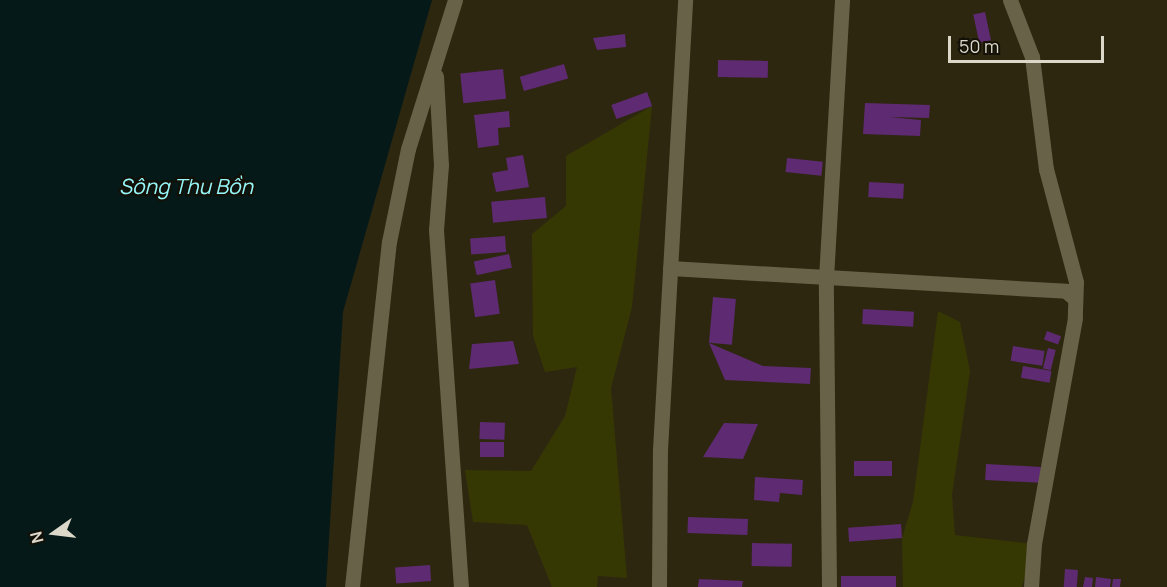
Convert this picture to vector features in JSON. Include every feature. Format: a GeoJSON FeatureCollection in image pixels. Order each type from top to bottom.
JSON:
{"type":"FeatureCollection","features":[{"type":"Feature","properties":{"kind":"street"},"geometry":{"type":"LineString","coordinates":[[352,587],[389,242],[408,149],[455,0]]}},
{"type":"Feature","properties":{"kind":"street"},"geometry":{"type":"LineString","coordinates":[[659,587],[660,450],[685,0]]}},
{"type":"Feature","properties":{"kind":"street"},"geometry":{"type":"LineString","coordinates":[[829,587],[826,278],[842,0]]}},
{"type":"Feature","properties":{"kind":"street"},"geometry":{"type":"LineString","coordinates":[[1010,0],[1032,57],[1046,169],[1075,274],[1075,318],[1034,543],[1031,587]]}},
{"type":"Feature","properties":{"kind":"street"},"geometry":{"type":"LineString","coordinates":[[435,67],[441,165],[436,230],[461,587]]}},
{"type":"Feature","properties":{"kind":"street"},"geometry":{"type":"LineString","coordinates":[[670,268],[1066,291],[1074,298]]}},
{"type":"Feature","properties":{"kind":"shaded area"},"geometry":{"type":"Polygon","coordinates":[[[652,106],[632,307],[611,388],[627,578],[598,576],[597,587],[552,587],[527,525],[473,522],[465,470],[531,471],[565,416],[577,367],[545,372],[533,336],[532,234],[566,206],[566,156],[652,106]]]}},
{"type":"Feature","properties":{"kind":"shaded area"},"geometry":{"type":"Polygon","coordinates":[[[938,311],[960,322],[970,371],[952,495],[955,535],[1034,544],[1022,587],[903,587],[902,538],[913,502],[938,311]]]}},
{"type":"Feature","properties":{"kind":"water","name":"Sông Thu Bồn"},"geometry":{"type":"Polygon","coordinates":[[[0,0],[432,0],[343,312],[326,587],[0,587],[0,0]]]}},
{"type":"Feature","properties":{"kind":"building"},"geometry":{"type":"Polygon","coordinates":[[[985,12],[991,40],[979,43],[973,14],[985,12]]]}},
{"type":"Feature","properties":{"kind":"building"},"geometry":{"type":"Polygon","coordinates":[[[625,34],[626,47],[597,50],[593,38],[625,34]]]}},
{"type":"Feature","properties":{"kind":"building"},"geometry":{"type":"Polygon","coordinates":[[[718,60],[768,61],[768,78],[718,77],[718,60]]]}},
{"type":"Feature","properties":{"kind":"building"},"geometry":{"type":"Polygon","coordinates":[[[564,64],[568,78],[524,91],[520,77],[564,64]]]}},
{"type":"Feature","properties":{"kind":"building"},"geometry":{"type":"Polygon","coordinates":[[[503,69],[506,99],[463,103],[460,73],[503,69]]]}},
{"type":"Feature","properties":{"kind":"building"},"geometry":{"type":"Polygon","coordinates":[[[647,92],[652,106],[616,119],[611,105],[647,92]]]}},
{"type":"Feature","properties":{"kind":"building"},"geometry":{"type":"Polygon","coordinates":[[[865,103],[930,105],[929,118],[889,117],[921,120],[920,136],[863,134],[865,103]]]}},
{"type":"Feature","properties":{"kind":"building"},"geometry":{"type":"Polygon","coordinates":[[[509,111],[510,127],[498,128],[499,145],[478,148],[474,115],[509,111]]]}},
{"type":"Feature","properties":{"kind":"building"},"geometry":{"type":"Polygon","coordinates":[[[523,155],[529,187],[496,192],[492,173],[508,170],[506,158],[523,155]]]}},
{"type":"Feature","properties":{"kind":"building"},"geometry":{"type":"Polygon","coordinates":[[[787,158],[823,162],[821,176],[786,172],[787,158]]]}},
{"type":"Feature","properties":{"kind":"building"},"geometry":{"type":"Polygon","coordinates":[[[869,182],[904,184],[903,199],[868,197],[869,182]]]}},
{"type":"Feature","properties":{"kind":"building"},"geometry":{"type":"Polygon","coordinates":[[[545,197],[547,218],[493,223],[491,202],[545,197]]]}},
{"type":"Feature","properties":{"kind":"building"},"geometry":{"type":"Polygon","coordinates":[[[505,236],[506,252],[471,254],[470,238],[505,236]]]}},
{"type":"Feature","properties":{"kind":"building"},"geometry":{"type":"Polygon","coordinates":[[[509,254],[512,268],[477,275],[474,261],[509,254]]]}},
{"type":"Feature","properties":{"kind":"building"},"geometry":{"type":"Polygon","coordinates":[[[495,280],[500,314],[475,317],[470,283],[495,280]]]}},
{"type":"Feature","properties":{"kind":"building"},"geometry":{"type":"Polygon","coordinates":[[[713,297],[736,299],[732,345],[709,343],[713,297]]]}},
{"type":"Feature","properties":{"kind":"building"},"geometry":{"type":"Polygon","coordinates":[[[863,309],[914,312],[913,327],[862,324],[863,309]]]}},
{"type":"Feature","properties":{"kind":"building"},"geometry":{"type":"Polygon","coordinates":[[[1047,331],[1061,336],[1058,345],[1044,339],[1047,331]]]}},
{"type":"Feature","properties":{"kind":"building"},"geometry":{"type":"Polygon","coordinates":[[[513,341],[519,364],[469,369],[472,344],[513,341]]]}},
{"type":"Feature","properties":{"kind":"building"},"geometry":{"type":"Polygon","coordinates":[[[709,343],[763,366],[811,368],[810,384],[725,380],[709,343]]]}},
{"type":"Feature","properties":{"kind":"building"},"geometry":{"type":"Polygon","coordinates":[[[1013,346],[1045,351],[1042,366],[1011,361],[1013,346]]]}},
{"type":"Feature","properties":{"kind":"building"},"geometry":{"type":"Polygon","coordinates":[[[1048,348],[1056,350],[1051,370],[1043,368],[1048,348]]]}},
{"type":"Feature","properties":{"kind":"building"},"geometry":{"type":"Polygon","coordinates":[[[1023,366],[1052,371],[1049,383],[1021,378],[1023,366]]]}},
{"type":"Feature","properties":{"kind":"building"},"geometry":{"type":"Polygon","coordinates":[[[480,422],[505,423],[504,440],[479,439],[480,422]]]}},
{"type":"Feature","properties":{"kind":"building"},"geometry":{"type":"Polygon","coordinates":[[[724,423],[758,424],[743,459],[703,457],[724,423]]]}},
{"type":"Feature","properties":{"kind":"building"},"geometry":{"type":"Polygon","coordinates":[[[480,442],[504,442],[504,457],[480,457],[480,442]]]}},
{"type":"Feature","properties":{"kind":"building"},"geometry":{"type":"Polygon","coordinates":[[[854,461],[892,461],[892,476],[854,476],[854,461]]]}},
{"type":"Feature","properties":{"kind":"building"},"geometry":{"type":"Polygon","coordinates":[[[986,464],[1041,467],[1040,483],[985,480],[986,464]]]}},
{"type":"Feature","properties":{"kind":"building"},"geometry":{"type":"Polygon","coordinates":[[[755,477],[803,480],[802,495],[780,493],[779,502],[754,500],[755,477]]]}},
{"type":"Feature","properties":{"kind":"building"},"geometry":{"type":"Polygon","coordinates":[[[688,517],[748,519],[747,535],[687,533],[688,517]]]}},
{"type":"Feature","properties":{"kind":"building"},"geometry":{"type":"Polygon","coordinates":[[[901,524],[902,538],[849,542],[848,528],[901,524]]]}},
{"type":"Feature","properties":{"kind":"building"},"geometry":{"type":"Polygon","coordinates":[[[752,543],[792,544],[792,567],[752,566],[752,543]]]}},
{"type":"Feature","properties":{"kind":"building"},"geometry":{"type":"Polygon","coordinates":[[[430,565],[431,581],[396,583],[395,567],[430,565]]]}},
{"type":"Feature","properties":{"kind":"building"},"geometry":{"type":"Polygon","coordinates":[[[1065,569],[1078,570],[1077,587],[1064,587],[1065,569]]]}},
{"type":"Feature","properties":{"kind":"building"},"geometry":{"type":"Polygon","coordinates":[[[841,576],[896,576],[896,587],[841,587],[841,576]]]}},
{"type":"Feature","properties":{"kind":"building"},"geometry":{"type":"Polygon","coordinates":[[[1085,577],[1093,578],[1092,587],[1083,587],[1085,577]]]}},
{"type":"Feature","properties":{"kind":"building"},"geometry":{"type":"Polygon","coordinates":[[[1096,577],[1111,579],[1110,587],[1095,587],[1096,577]]]}},
{"type":"Feature","properties":{"kind":"building"},"geometry":{"type":"Polygon","coordinates":[[[699,579],[743,581],[742,587],[698,587],[699,579]]]}},
{"type":"Feature","properties":{"kind":"building"},"geometry":{"type":"Polygon","coordinates":[[[1113,579],[1121,579],[1120,587],[1112,587],[1113,579]]]}}]}
